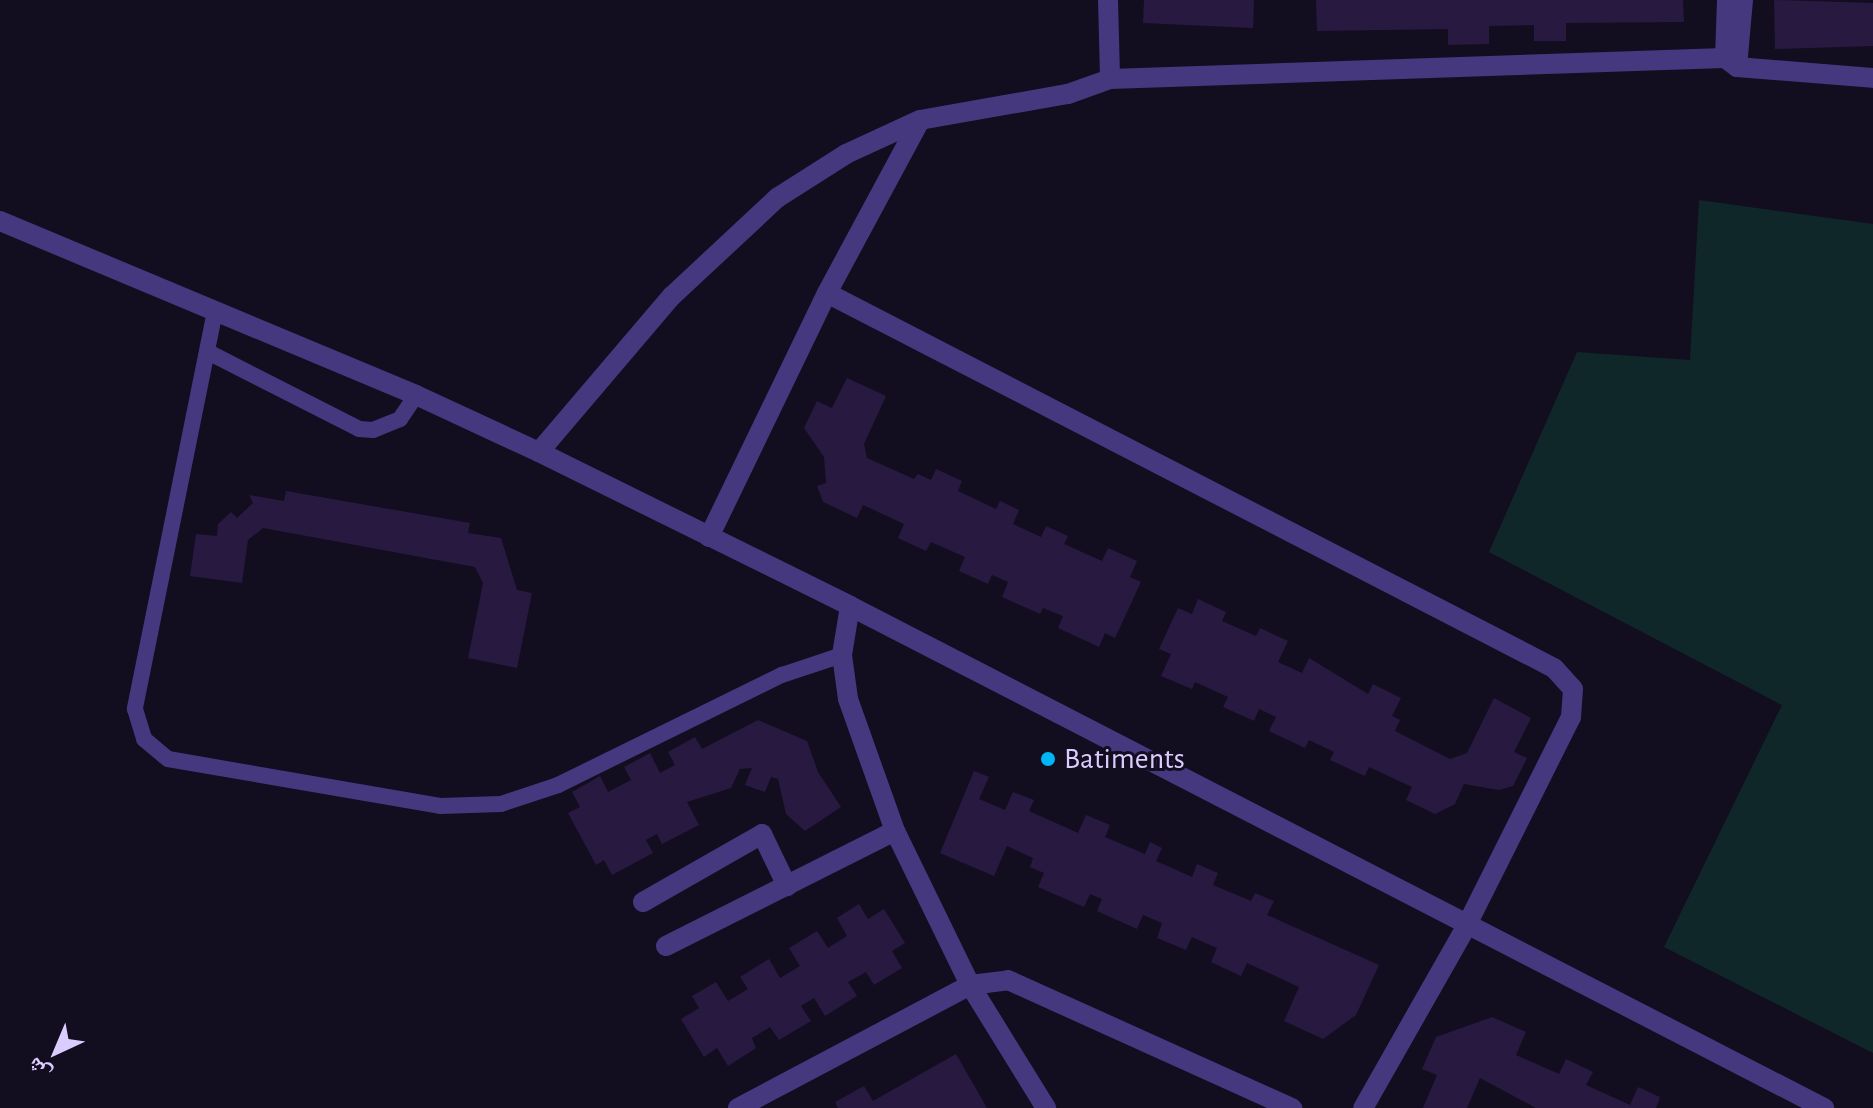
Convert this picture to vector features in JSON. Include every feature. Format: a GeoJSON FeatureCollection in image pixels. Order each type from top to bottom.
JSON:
{"type":"FeatureCollection","features":[{"type":"Feature","properties":{"kind":"street"},"geometry":{"type":"LineString","coordinates":[[1108,0],[1110,79]]}},
{"type":"Feature","properties":{"kind":"street"},"geometry":{"type":"LineString","coordinates":[[1727,0],[1731,63]]}},
{"type":"Feature","properties":{"kind":"street"},"geometry":{"type":"LineString","coordinates":[[1731,63],[1743,0]]}},
{"type":"Feature","properties":{"kind":"street"},"geometry":{"type":"LineString","coordinates":[[539,452],[672,296],[777,198],[846,154],[920,120],[1068,94],[1110,79],[1731,63],[1873,78]]}},
{"type":"Feature","properties":{"kind":"street"},"geometry":{"type":"LineString","coordinates":[[709,537],[827,293],[920,120]]}},
{"type":"Feature","properties":{"kind":"street"},"geometry":{"type":"LineString","coordinates":[[0,221],[416,395],[539,452],[850,606],[1466,927],[1824,1108]]}},
{"type":"Feature","properties":{"kind":"street"},"geometry":{"type":"LineString","coordinates":[[827,293],[1565,677],[1575,703],[1571,717],[1466,927],[1363,1108]]}},
{"type":"Feature","properties":{"kind":"street"},"geometry":{"type":"LineString","coordinates":[[850,606],[842,655],[852,717],[895,831],[970,985],[1046,1108]]}},
{"type":"Feature","properties":{"kind":"street"},"geometry":{"type":"LineString","coordinates":[[666,946],[895,831]]}},
{"type":"Feature","properties":{"kind":"street"},"geometry":{"type":"LineString","coordinates":[[643,902],[762,834],[787,886]]}},
{"type":"Feature","properties":{"kind":"street"},"geometry":{"type":"LineString","coordinates":[[738,1108],[970,985],[1008,980],[1046,994],[1292,1108]]}},
{"type":"Feature","properties":{"kind":"lane"},"geometry":{"type":"LineString","coordinates":[[215,311],[135,709],[144,739],[168,759],[440,806],[501,804],[558,785],[782,675],[842,655]]}},
{"type":"Feature","properties":{"kind":"lane"},"geometry":{"type":"LineString","coordinates":[[208,352],[359,429],[373,430],[400,419],[416,395]]}},
{"type":"Feature","properties":{"kind":"green space"},"geometry":{"type":"Polygon","coordinates":[[[1699,200],[1873,224],[1873,1053],[1664,947],[1782,705],[1489,552],[1577,352],[1690,360],[1699,200]]]}},
{"type":"Feature","properties":{"kind":"building"},"geometry":{"type":"Polygon","coordinates":[[[1144,0],[1254,0],[1253,28],[1143,23],[1144,0]]]}},
{"type":"Feature","properties":{"kind":"building"},"geometry":{"type":"Polygon","coordinates":[[[1316,0],[1683,0],[1684,22],[1566,23],[1566,41],[1534,41],[1534,25],[1489,26],[1489,44],[1448,45],[1448,29],[1317,31],[1316,0]]]}},
{"type":"Feature","properties":{"kind":"building"},"geometry":{"type":"Polygon","coordinates":[[[1774,0],[1873,3],[1873,46],[1775,49],[1774,0]]]}},
{"type":"Feature","properties":{"kind":"building"},"geometry":{"type":"Polygon","coordinates":[[[847,378],[886,396],[864,444],[867,458],[914,479],[918,474],[931,480],[936,469],[962,481],[958,491],[996,509],[1000,501],[1019,510],[1013,524],[1041,537],[1046,526],[1068,536],[1064,544],[1102,561],[1108,548],[1137,561],[1130,577],[1141,582],[1115,638],[1105,633],[1099,647],[1058,628],[1063,616],[1043,608],[1040,614],[1002,597],[1008,582],[992,575],[988,584],[959,571],[965,557],[931,542],[926,551],[898,538],[904,524],[863,505],[857,518],[823,502],[817,486],[826,483],[824,457],[804,428],[817,401],[832,408],[847,378]]]}},
{"type":"Feature","properties":{"kind":"building"},"geometry":{"type":"Polygon","coordinates":[[[286,491],[470,523],[468,533],[501,538],[517,590],[532,593],[517,668],[468,658],[483,583],[475,567],[263,528],[248,540],[242,583],[190,576],[196,534],[217,536],[218,524],[231,512],[237,518],[253,503],[249,495],[284,501],[286,491]]]}},
{"type":"Feature","properties":{"kind":"building"},"geometry":{"type":"Polygon","coordinates":[[[1198,599],[1226,612],[1222,621],[1256,636],[1260,628],[1288,641],[1278,662],[1302,673],[1309,658],[1368,694],[1373,684],[1401,698],[1392,716],[1400,720],[1395,731],[1450,759],[1467,753],[1494,698],[1531,718],[1514,752],[1527,758],[1513,786],[1499,790],[1464,784],[1455,804],[1435,814],[1406,800],[1412,787],[1369,767],[1365,776],[1330,760],[1334,752],[1309,740],[1305,748],[1269,731],[1276,717],[1259,709],[1254,721],[1223,707],[1228,697],[1195,682],[1192,689],[1161,676],[1171,654],[1159,649],[1178,608],[1192,614],[1198,599]]]}},
{"type":"Feature","properties":{"kind":"building"},"geometry":{"type":"Polygon","coordinates":[[[758,720],[807,741],[818,772],[841,807],[805,831],[786,814],[778,779],[771,777],[765,792],[745,785],[752,768],[740,769],[731,788],[687,802],[699,825],[662,844],[657,834],[646,840],[653,853],[612,875],[604,860],[596,865],[568,813],[580,807],[572,792],[600,776],[608,792],[631,780],[624,767],[650,753],[660,773],[675,765],[668,752],[695,737],[702,749],[758,720]]]}},
{"type":"Feature","properties":{"kind":"building"},"geometry":{"type":"Polygon","coordinates":[[[974,771],[989,777],[979,799],[1005,810],[1013,792],[1034,800],[1029,811],[1078,833],[1086,815],[1110,825],[1105,837],[1145,854],[1150,842],[1162,848],[1156,861],[1192,877],[1197,864],[1218,873],[1213,885],[1251,901],[1255,893],[1274,901],[1267,915],[1379,965],[1356,1015],[1323,1039],[1284,1021],[1299,987],[1247,963],[1241,976],[1211,962],[1217,948],[1192,937],[1186,950],[1157,938],[1162,923],[1143,915],[1137,929],[1097,911],[1102,899],[1090,894],[1084,907],[1038,887],[1044,873],[1030,867],[1033,858],[1007,846],[994,876],[940,853],[974,771]]]}},
{"type":"Feature","properties":{"kind":"building"},"geometry":{"type":"Polygon","coordinates":[[[859,904],[868,919],[884,909],[905,943],[892,951],[902,968],[874,985],[866,972],[848,982],[857,996],[825,1016],[814,998],[801,1006],[811,1021],[779,1040],[770,1027],[752,1038],[756,1048],[728,1066],[717,1048],[704,1057],[681,1019],[699,1008],[692,996],[716,982],[728,1001],[748,989],[740,977],[769,959],[780,978],[800,966],[789,948],[817,931],[828,948],[847,936],[837,918],[859,904]]]}},
{"type":"Feature","properties":{"kind":"building"},"geometry":{"type":"Polygon","coordinates":[[[1492,1017],[1526,1032],[1516,1055],[1559,1074],[1566,1059],[1593,1072],[1586,1085],[1630,1105],[1638,1087],[1660,1097],[1656,1108],[1536,1108],[1480,1078],[1467,1108],[1423,1108],[1437,1075],[1422,1069],[1436,1037],[1492,1017]]]}},
{"type":"Feature","properties":{"kind":"building"},"geometry":{"type":"Polygon","coordinates":[[[956,1054],[987,1108],[838,1108],[835,1102],[864,1086],[873,1101],[956,1054]]]}},
{"type":"Feature","properties":{"kind":"place","name":"Batiments"},"geometry":{"type":"Point","coordinates":[1048,759]}}]}
